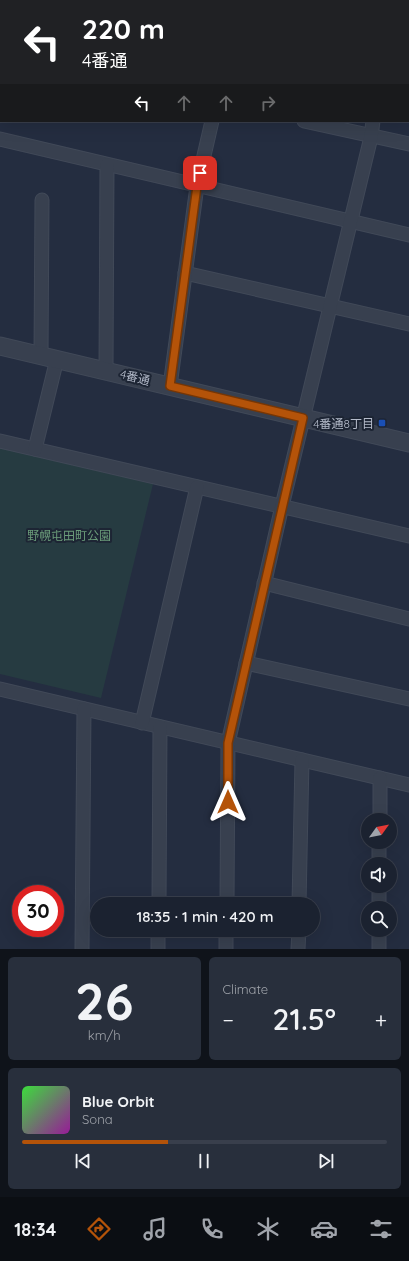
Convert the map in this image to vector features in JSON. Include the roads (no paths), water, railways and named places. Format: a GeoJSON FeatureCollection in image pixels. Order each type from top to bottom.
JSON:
{"type":"FeatureCollection","features":[{"type":"Feature","properties":{"kind":"street"},"geometry":{"type":"LineString","coordinates":[[170,386],[197,186],[212,122]]}},
{"type":"Feature","properties":{"kind":"street"},"geometry":{"type":"LineString","coordinates":[[308,122],[409,144]]}},
{"type":"Feature","properties":{"kind":"street"},"geometry":{"type":"LineString","coordinates":[[227,897],[228,743],[282,506],[371,136],[373,122]]}},
{"type":"Feature","properties":{"kind":"street"},"geometry":{"type":"LineString","coordinates":[[0,139],[409,235]]}},
{"type":"Feature","properties":{"kind":"street"},"geometry":{"type":"LineString","coordinates":[[106,370],[107,164]]}},
{"type":"Feature","properties":{"kind":"street"},"geometry":{"type":"LineString","coordinates":[[35,449],[49,357],[42,200]]}},
{"type":"Feature","properties":{"kind":"street"},"geometry":{"type":"LineString","coordinates":[[185,273],[409,324]]}},
{"type":"Feature","properties":{"kind":"street","name":"4番通"},"geometry":{"type":"LineString","coordinates":[[0,346],[409,443]]}},
{"type":"Feature","properties":{"kind":"street"},"geometry":{"type":"LineString","coordinates":[[0,441],[409,536]]}},
{"type":"Feature","properties":{"kind":"street"},"geometry":{"type":"LineString","coordinates":[[142,723],[197,486]]}},
{"type":"Feature","properties":{"kind":"street"},"geometry":{"type":"LineString","coordinates":[[264,583],[409,619]]}},
{"type":"Feature","properties":{"kind":"street"},"geometry":{"type":"LineString","coordinates":[[246,663],[409,699]]}},
{"type":"Feature","properties":{"kind":"street"},"geometry":{"type":"LineString","coordinates":[[0,689],[84,710],[409,785]]}},
{"type":"Feature","properties":{"kind":"street"},"geometry":{"type":"LineString","coordinates":[[82,949],[84,710]]}},
{"type":"Feature","properties":{"kind":"street"},"geometry":{"type":"LineString","coordinates":[[159,897],[160,727]]}},
{"type":"Feature","properties":{"kind":"street"},"geometry":{"type":"LineString","coordinates":[[299,897],[302,760]]}},
{"type":"Feature","properties":{"kind":"street"},"geometry":{"type":"LineString","coordinates":[[380,778],[380,813]]}},
{"type":"Feature","properties":{"kind":"street"},"geometry":{"type":"LineString","coordinates":[[158,937],[158,949]]}},
{"type":"Feature","properties":{"kind":"street"},"geometry":{"type":"LineString","coordinates":[[226,937],[226,949]]}},
{"type":"Feature","properties":{"kind":"street"},"geometry":{"type":"LineString","coordinates":[[298,949],[299,937]]}},
{"type":"Feature","properties":{"kind":"street"},"geometry":{"type":"LineString","coordinates":[[379,937],[379,949]]}},
{"type":"Feature","properties":{"kind":"place","name":"4番通8丁目"},"geometry":{"type":"Point","coordinates":[382,423]}},
{"type":"Feature","properties":{"kind":"park label","name":"野幌屯田町公園"},"geometry":{"type":"Point","coordinates":[69,535]}}]}
